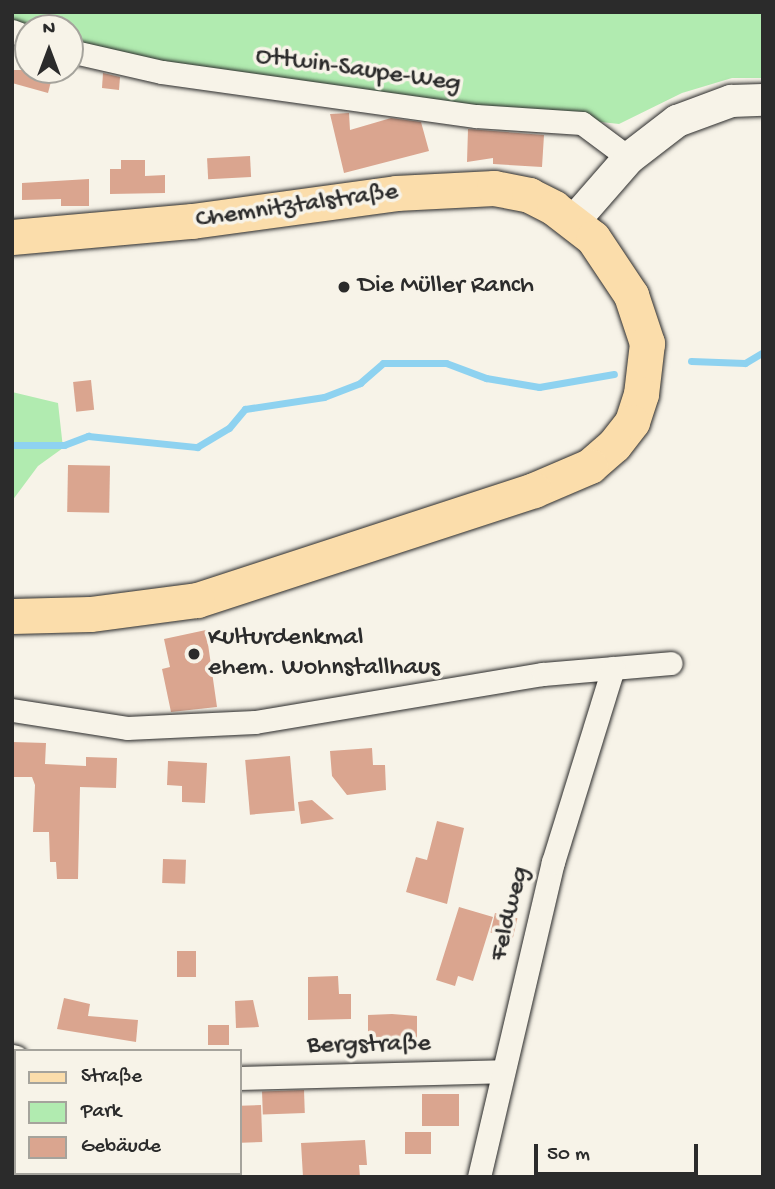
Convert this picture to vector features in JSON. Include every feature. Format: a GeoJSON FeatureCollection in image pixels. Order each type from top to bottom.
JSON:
{"type":"FeatureCollection","features":[{"type":"Feature","properties":{"kind":"main road"},"geometry":{"type":"LineString","coordinates":[[574,222],[629,158],[677,121],[732,101],[763,100]]}},
{"type":"Feature","properties":{"kind":"main road","name":"Chemnitztalstraße"},"geometry":{"type":"LineString","coordinates":[[12,237],[456,188],[529,195],[574,222],[617,270],[647,343],[632,422],[590,466],[534,491],[197,600],[90,614],[12,616]]}},
{"type":"Feature","properties":{"kind":"street","name":"Ottwin-Saupe-Weg"},"geometry":{"type":"LineString","coordinates":[[84,54],[216,79],[476,116],[582,123],[629,158]]}},
{"type":"Feature","properties":{"kind":"street"},"geometry":{"type":"LineString","coordinates":[[12,710],[127,727],[241,723],[543,674],[671,663]]}},
{"type":"Feature","properties":{"kind":"street","name":"Feldweg"},"geometry":{"type":"LineString","coordinates":[[480,1177],[500,1071],[553,862],[612,668]]}},
{"type":"Feature","properties":{"kind":"street","name":"Bergstraße"},"geometry":{"type":"LineString","coordinates":[[242,1077],[500,1071]]}},
{"type":"Feature","properties":{"kind":"green space"},"geometry":{"type":"Polygon","coordinates":[[[12,12],[763,12],[763,78],[732,78],[682,93],[619,124],[336,92],[124,59],[84,47],[84,14],[14,14],[12,24],[12,12]]]}},
{"type":"Feature","properties":{"kind":"green space"},"geometry":{"type":"Polygon","coordinates":[[[12,392],[58,403],[63,448],[38,466],[12,501],[12,392]]]}},
{"type":"Feature","properties":{"kind":"building"},"geometry":{"type":"Polygon","coordinates":[[[103,73],[120,77],[119,90],[102,88],[103,73]]]}},
{"type":"Feature","properties":{"kind":"building"},"geometry":{"type":"Polygon","coordinates":[[[16,84],[50,84],[48,93],[16,84]]]}},
{"type":"Feature","properties":{"kind":"building"},"geometry":{"type":"Polygon","coordinates":[[[349,113],[350,130],[391,118],[421,122],[429,151],[344,173],[330,114],[349,113]]]}},
{"type":"Feature","properties":{"kind":"building"},"geometry":{"type":"Polygon","coordinates":[[[468,129],[544,135],[542,167],[493,164],[493,158],[467,162],[468,129]]]}},
{"type":"Feature","properties":{"kind":"building"},"geometry":{"type":"Polygon","coordinates":[[[250,156],[251,177],[208,179],[207,158],[250,156]]]}},
{"type":"Feature","properties":{"kind":"building"},"geometry":{"type":"Polygon","coordinates":[[[121,160],[145,160],[145,176],[165,175],[165,193],[110,194],[110,169],[121,169],[121,160]]]}},
{"type":"Feature","properties":{"kind":"building"},"geometry":{"type":"Polygon","coordinates":[[[89,179],[89,206],[61,206],[61,199],[22,200],[22,183],[89,179]]]}},
{"type":"Feature","properties":{"kind":"building"},"geometry":{"type":"Polygon","coordinates":[[[91,380],[94,410],[76,412],[73,382],[91,380]]]}},
{"type":"Feature","properties":{"kind":"building"},"geometry":{"type":"Polygon","coordinates":[[[68,465],[110,466],[109,513],[67,512],[68,465]]]}},
{"type":"Feature","properties":{"kind":"building"},"geometry":{"type":"Polygon","coordinates":[[[206,630],[217,707],[171,712],[162,669],[170,667],[164,639],[206,630]]]}},
{"type":"Feature","properties":{"kind":"building"},"geometry":{"type":"Polygon","coordinates":[[[12,742],[46,743],[45,764],[86,766],[86,757],[117,758],[116,788],[80,787],[78,879],[57,879],[56,862],[50,862],[49,832],[33,832],[35,785],[32,777],[12,777],[12,742]]]}},
{"type":"Feature","properties":{"kind":"building"},"geometry":{"type":"Polygon","coordinates":[[[372,748],[373,765],[385,765],[386,790],[347,795],[332,776],[330,751],[372,748]]]}},
{"type":"Feature","properties":{"kind":"building"},"geometry":{"type":"Polygon","coordinates":[[[290,756],[295,811],[250,815],[245,760],[290,756]]]}},
{"type":"Feature","properties":{"kind":"building"},"geometry":{"type":"Polygon","coordinates":[[[168,761],[207,763],[205,803],[182,802],[182,786],[167,785],[168,761]]]}},
{"type":"Feature","properties":{"kind":"building"},"geometry":{"type":"Polygon","coordinates":[[[312,800],[334,819],[301,824],[298,802],[312,800]]]}},
{"type":"Feature","properties":{"kind":"building"},"geometry":{"type":"Polygon","coordinates":[[[437,821],[464,828],[447,904],[406,892],[416,857],[427,860],[437,821]]]}},
{"type":"Feature","properties":{"kind":"building"},"geometry":{"type":"Polygon","coordinates":[[[163,859],[186,860],[185,884],[162,883],[163,859]]]}},
{"type":"Feature","properties":{"kind":"building"},"geometry":{"type":"Polygon","coordinates":[[[459,907],[493,917],[473,981],[458,976],[455,986],[436,980],[459,907]]]}},
{"type":"Feature","properties":{"kind":"building"},"geometry":{"type":"Polygon","coordinates":[[[495,913],[517,918],[513,938],[491,932],[495,913]]]}},
{"type":"Feature","properties":{"kind":"building"},"geometry":{"type":"Polygon","coordinates":[[[177,951],[196,951],[196,977],[177,977],[177,951]]]}},
{"type":"Feature","properties":{"kind":"building"},"geometry":{"type":"Polygon","coordinates":[[[338,976],[339,994],[351,994],[351,1019],[308,1020],[308,977],[338,976]]]}},
{"type":"Feature","properties":{"kind":"building"},"geometry":{"type":"Polygon","coordinates":[[[64,998],[90,1004],[88,1016],[138,1020],[136,1042],[57,1029],[64,998]]]}},
{"type":"Feature","properties":{"kind":"building"},"geometry":{"type":"Polygon","coordinates":[[[253,1000],[259,1027],[236,1028],[235,1001],[253,1000]]]}},
{"type":"Feature","properties":{"kind":"building"},"geometry":{"type":"Polygon","coordinates":[[[368,1015],[417,1016],[417,1042],[368,1040],[368,1015]]]}},
{"type":"Feature","properties":{"kind":"building"},"geometry":{"type":"Polygon","coordinates":[[[208,1025],[229,1025],[229,1045],[208,1045],[208,1025]]]}},
{"type":"Feature","properties":{"kind":"building"},"geometry":{"type":"Polygon","coordinates":[[[304,1090],[305,1113],[263,1114],[262,1091],[304,1090]]]}},
{"type":"Feature","properties":{"kind":"building"},"geometry":{"type":"Polygon","coordinates":[[[422,1094],[459,1094],[459,1126],[422,1126],[422,1094]]]}},
{"type":"Feature","properties":{"kind":"building"},"geometry":{"type":"Polygon","coordinates":[[[261,1105],[262,1142],[242,1143],[242,1106],[261,1105]]]}},
{"type":"Feature","properties":{"kind":"building"},"geometry":{"type":"Polygon","coordinates":[[[405,1132],[431,1132],[431,1154],[405,1154],[405,1132]]]}},
{"type":"Feature","properties":{"kind":"building"},"geometry":{"type":"Polygon","coordinates":[[[365,1140],[367,1165],[359,1165],[360,1177],[303,1177],[301,1143],[365,1140]]]}},
{"type":"Feature","properties":{"kind":"waterway"},"geometry":{"type":"LineString","coordinates":[[691,361],[745,363],[763,352]]}},
{"type":"Feature","properties":{"kind":"waterway"},"geometry":{"type":"LineString","coordinates":[[12,445],[64,445],[88,436],[197,447],[229,428],[245,409],[324,397],[360,383],[383,363],[446,363],[486,378],[539,387],[614,374]]}},
{"type":"Feature","properties":{"kind":"place","name":"Die Müller Ranch"},"geometry":{"type":"Point","coordinates":[344,287]}},
{"type":"Feature","properties":{"kind":"place","name":"Kulturdenkmal ehem. Wohnstallhaus"},"geometry":{"type":"Point","coordinates":[194,654]}}]}
